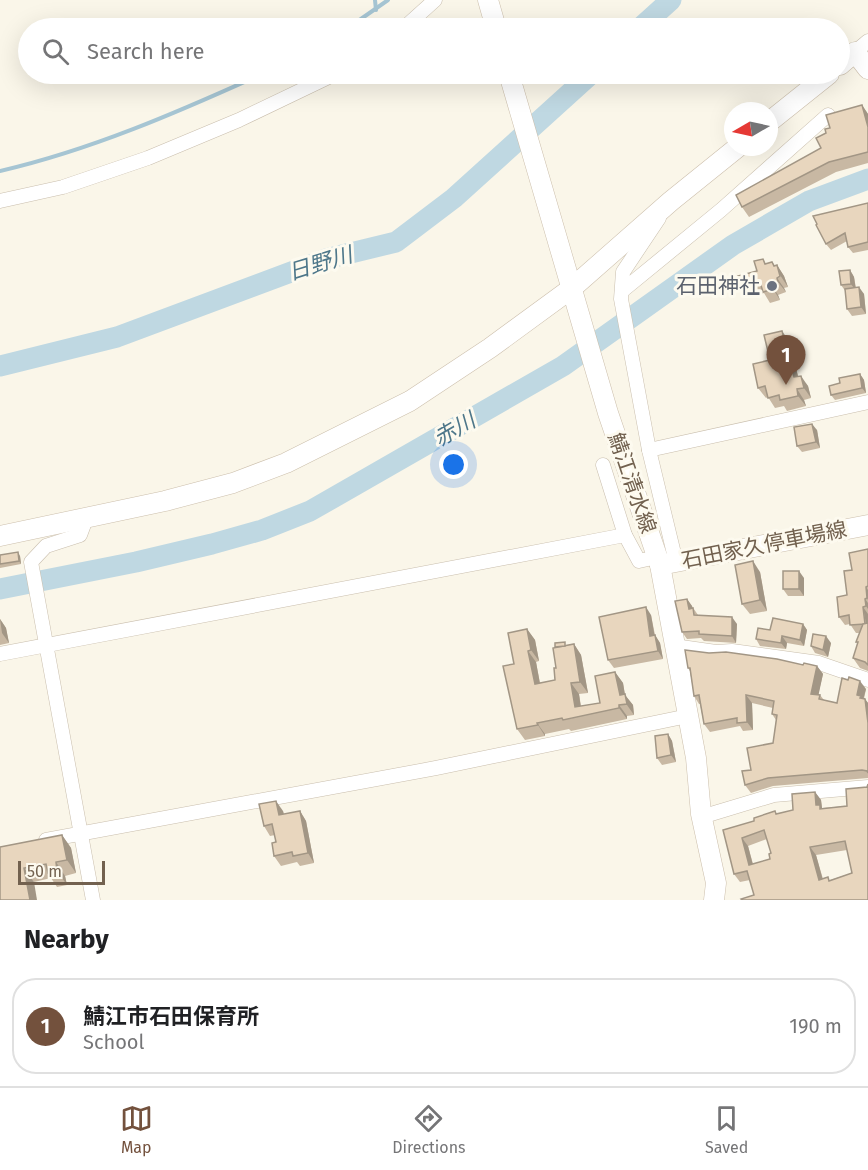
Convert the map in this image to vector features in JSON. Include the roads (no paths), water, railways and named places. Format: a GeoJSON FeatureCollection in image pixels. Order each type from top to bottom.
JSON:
{"type":"FeatureCollection","features":[{"type":"Feature","properties":{"kind":"main road"},"geometry":{"type":"LineString","coordinates":[[489,2],[493,18]]}},
{"type":"Feature","properties":{"kind":"main road"},"geometry":{"type":"LineString","coordinates":[[850,57],[862,47],[868,69]]}},
{"type":"Feature","properties":{"kind":"main road","name":"鯖江清水線"},"geometry":{"type":"LineString","coordinates":[[512,84],[608,413],[664,562],[674,646],[696,758],[701,814],[715,891]]}},
{"type":"Feature","properties":{"kind":"main road"},"geometry":{"type":"LineString","coordinates":[[778,115],[816,84]]}},
{"type":"Feature","properties":{"kind":"main road"},"geometry":{"type":"LineString","coordinates":[[0,536],[86,519],[233,483],[286,463],[410,401],[490,348],[568,279],[727,156]]}},
{"type":"Feature","properties":{"kind":"main road","name":"石田家久停車場線"},"geometry":{"type":"LineString","coordinates":[[664,562],[868,525]]}},
{"type":"Feature","properties":{"kind":"street"},"geometry":{"type":"LineString","coordinates":[[415,18],[435,0]]}},
{"type":"Feature","properties":{"kind":"street"},"geometry":{"type":"LineString","coordinates":[[0,201],[63,187],[148,158],[239,120],[314,84]]}},
{"type":"Feature","properties":{"kind":"street"},"geometry":{"type":"LineString","coordinates":[[622,291],[721,210],[828,115]]}},
{"type":"Feature","properties":{"kind":"street"},"geometry":{"type":"LineString","coordinates":[[603,465],[625,535],[639,561],[664,562],[649,450],[621,299],[623,272],[670,201]]}},
{"type":"Feature","properties":{"kind":"street"},"geometry":{"type":"LineString","coordinates":[[649,450],[868,402]]}},
{"type":"Feature","properties":{"kind":"street"},"geometry":{"type":"LineString","coordinates":[[86,519],[80,535],[46,546],[31,562],[93,900]]}},
{"type":"Feature","properties":{"kind":"street"},"geometry":{"type":"LineString","coordinates":[[0,654],[625,535]]}},
{"type":"Feature","properties":{"kind":"street"},"geometry":{"type":"LineString","coordinates":[[674,646],[819,663],[868,680]]}},
{"type":"Feature","properties":{"kind":"street"},"geometry":{"type":"LineString","coordinates":[[35,842],[436,768],[688,716]]}},
{"type":"Feature","properties":{"kind":"street"},"geometry":{"type":"LineString","coordinates":[[701,814],[711,814],[774,795],[868,788]]}},
{"type":"Feature","properties":{"kind":"street"},"geometry":{"type":"LineString","coordinates":[[715,891],[727,900]]}},
{"type":"Feature","properties":{"kind":"waterway"},"geometry":{"type":"LineString","coordinates":[[375,0],[376,10]]}},
{"type":"Feature","properties":{"kind":"waterway"},"geometry":{"type":"LineString","coordinates":[[362,18],[388,0]]}},
{"type":"Feature","properties":{"kind":"waterway","name":"日野川"},"geometry":{"type":"LineString","coordinates":[[651,18],[671,0]]}},
{"type":"Feature","properties":{"kind":"waterway"},"geometry":{"type":"LineString","coordinates":[[0,171],[101,141],[239,84]]}},
{"type":"Feature","properties":{"kind":"waterway","name":"日野川"},"geometry":{"type":"LineString","coordinates":[[0,366],[117,337],[326,259],[396,242],[454,198],[580,84]]}},
{"type":"Feature","properties":{"kind":"waterway","name":"赤川"},"geometry":{"type":"LineString","coordinates":[[0,589],[136,562],[212,544],[262,530],[310,511],[563,366],[733,245],[809,201],[868,179]]}},
{"type":"Feature","properties":{"kind":"place","name":"石田神社"},"geometry":{"type":"Point","coordinates":[772,286]}},
{"type":"Feature","properties":{"kind":"place","name":"鯖江市石田保育所"},"geometry":{"type":"Point","coordinates":[786,385]}}]}
